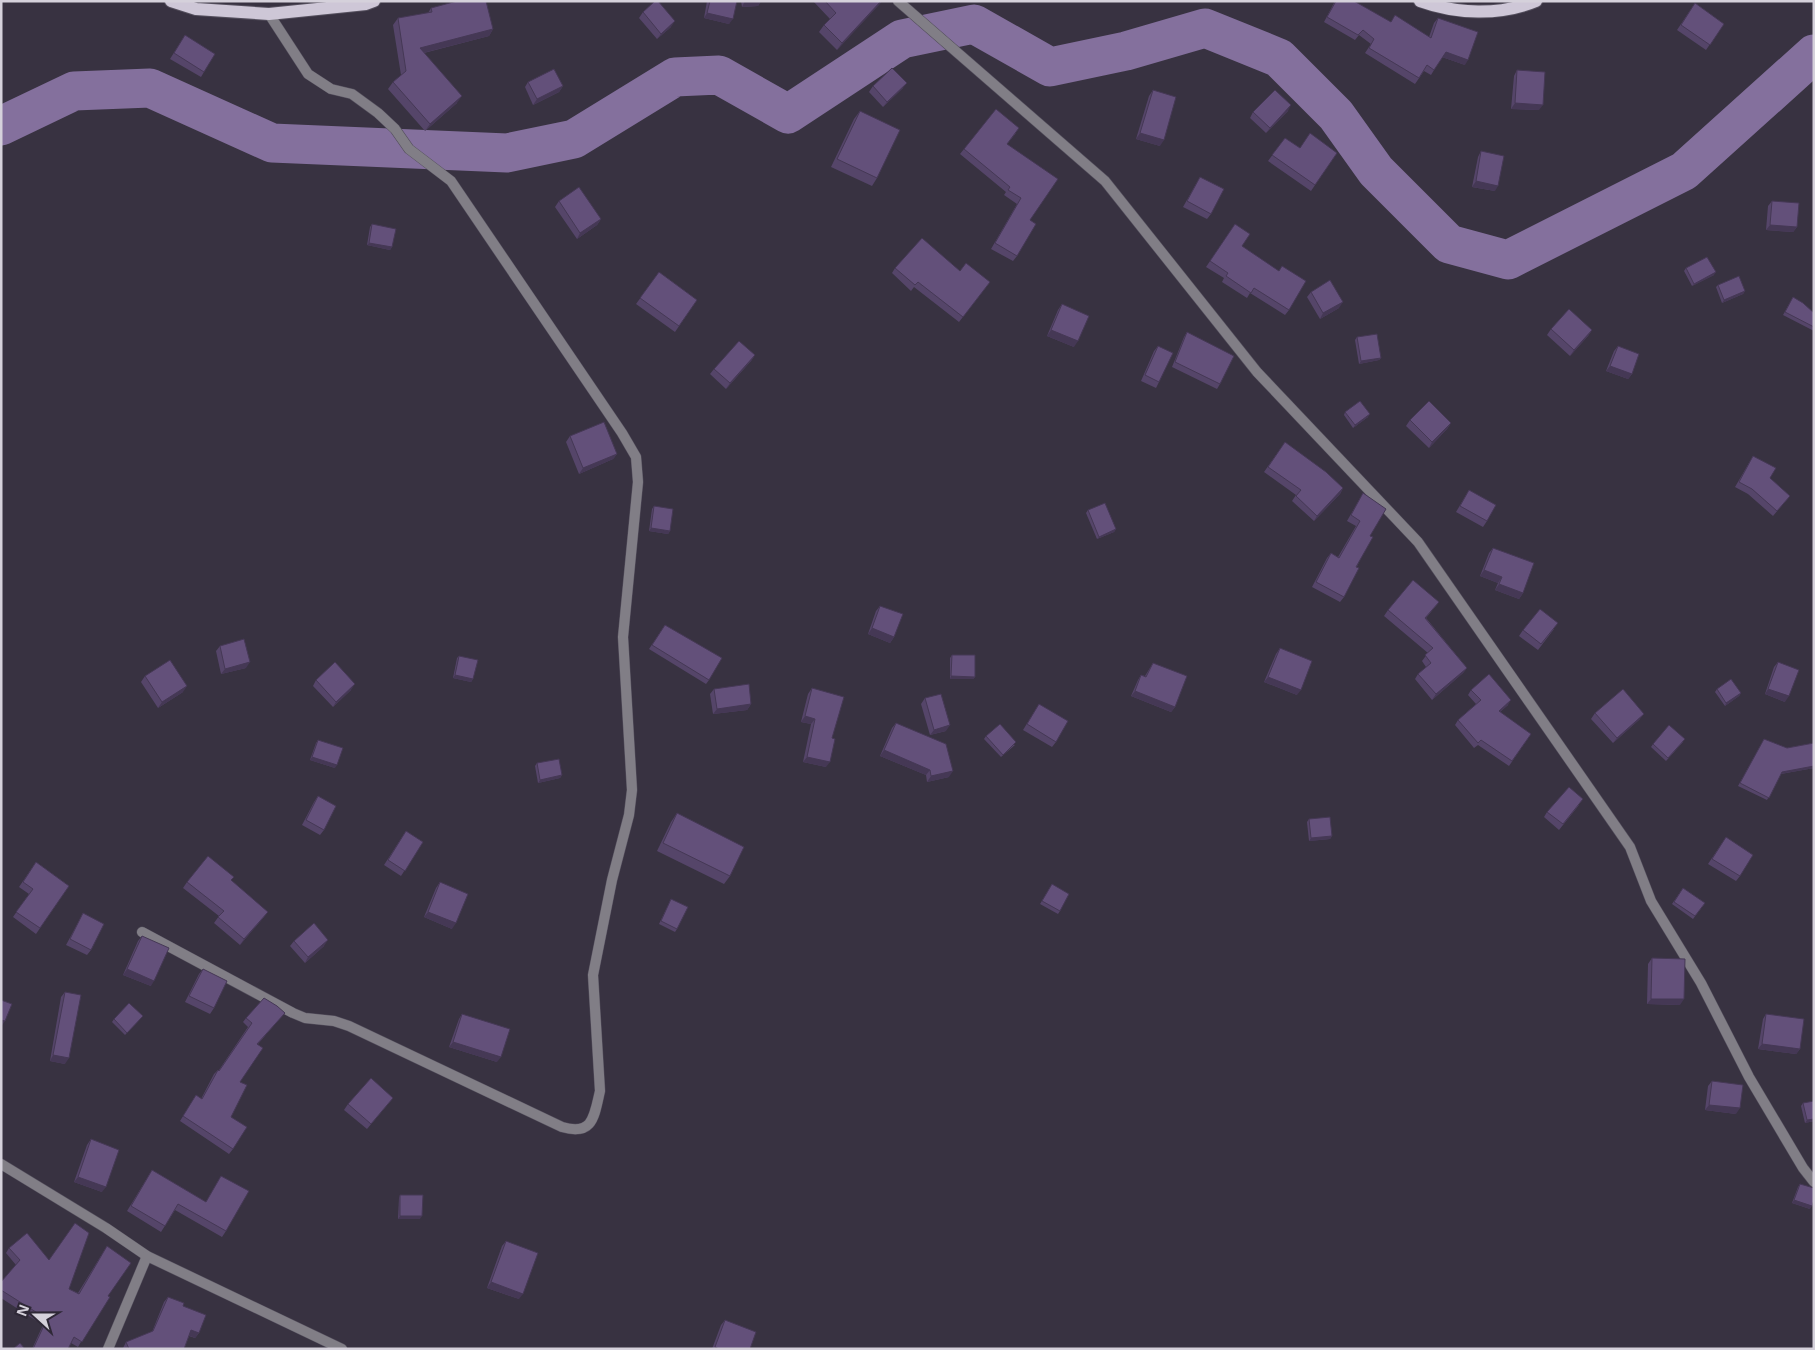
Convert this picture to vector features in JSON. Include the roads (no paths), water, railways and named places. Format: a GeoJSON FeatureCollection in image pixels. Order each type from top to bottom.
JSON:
{"type":"FeatureCollection","features":[{"type":"Feature","properties":{"kind":"main road"},"geometry":{"type":"LineString","coordinates":[[171,1],[196,9],[269,14],[366,4],[374,1]]}},
{"type":"Feature","properties":{"kind":"main road"},"geometry":{"type":"LineString","coordinates":[[1420,1],[1466,11],[1494,12],[1536,1]]}},
{"type":"Feature","properties":{"kind":"street"},"geometry":{"type":"LineString","coordinates":[[898,1],[1105,181],[1257,372],[1418,542],[1630,846],[1652,901],[1701,983],[1749,1077],[1803,1168],[1814,1182]]}},
{"type":"Feature","properties":{"kind":"street"},"geometry":{"type":"LineString","coordinates":[[142,932],[293,1013],[305,1018],[334,1020],[349,1026],[562,1127],[574,1131],[584,1129],[590,1122],[596,1109],[600,1092],[593,975],[612,880],[629,815],[632,790],[623,636],[638,482],[636,457],[622,433],[452,181],[410,149],[395,129],[359,98],[352,94],[331,89],[308,74],[269,14]]}},
{"type":"Feature","properties":{"kind":"street"},"geometry":{"type":"LineString","coordinates":[[1,1164],[106,1228],[147,1256],[342,1349]]}},
{"type":"Feature","properties":{"kind":"street"},"geometry":{"type":"LineString","coordinates":[[108,1349],[147,1256]]}},
{"type":"Feature","properties":{"kind":"waterway"},"geometry":{"type":"LineString","coordinates":[[1,126],[74,91],[150,88],[272,143],[507,153],[574,139],[675,77],[719,75],[788,114],[902,39],[974,24],[1050,67],[1126,51],[1205,28],[1279,58],[1336,115],[1376,171],[1449,244],[1508,260],[1684,171],[1814,54]]}}]}
